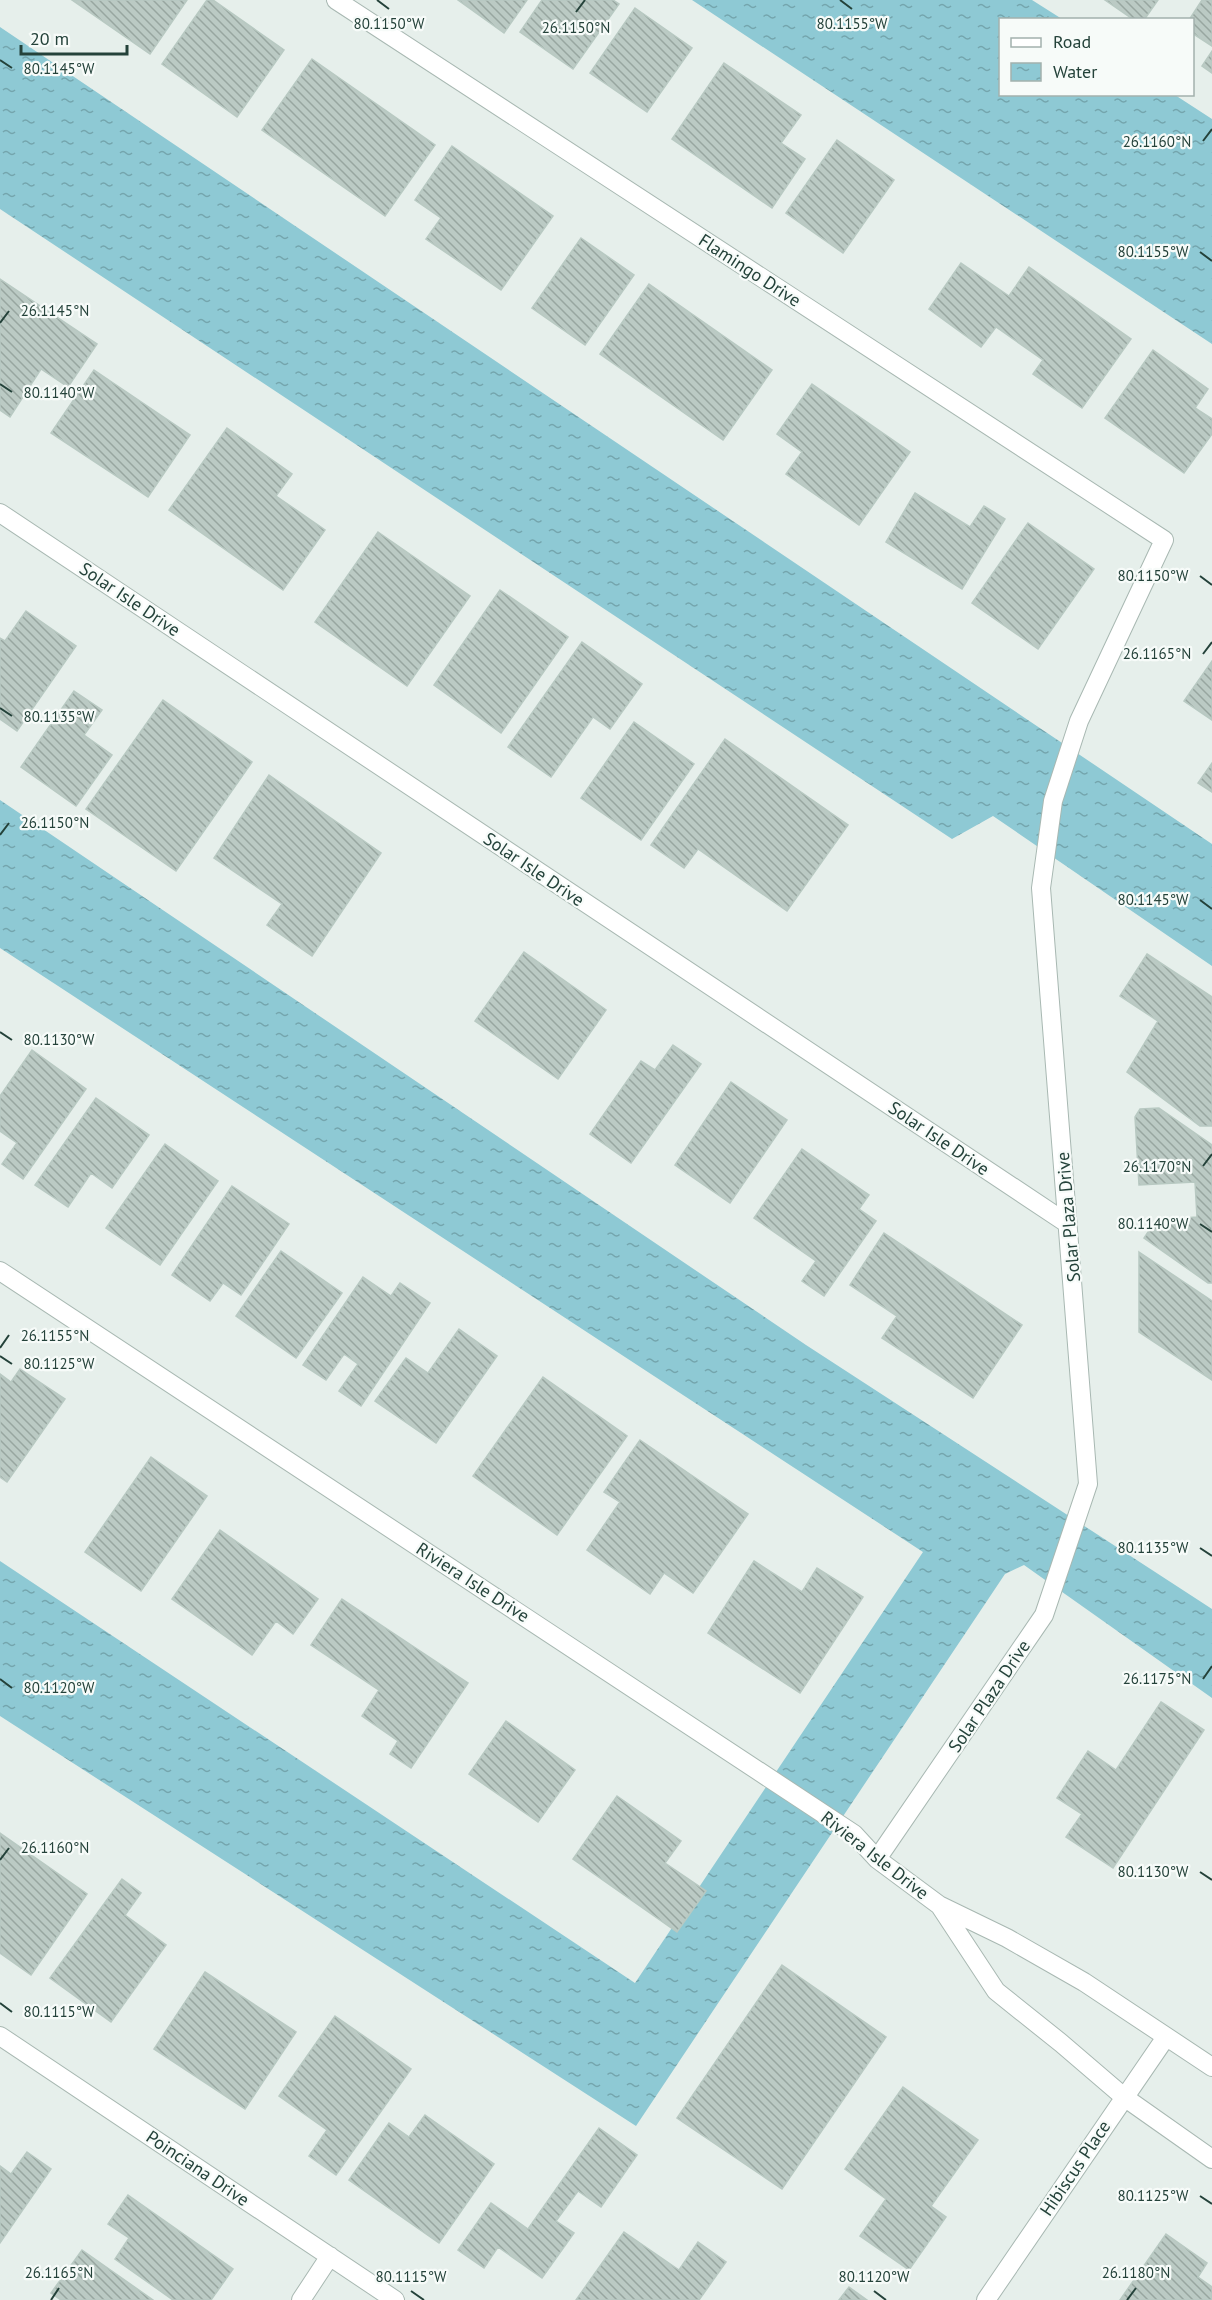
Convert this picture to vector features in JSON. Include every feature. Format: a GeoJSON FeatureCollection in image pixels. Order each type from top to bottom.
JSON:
{"type":"FeatureCollection","features":[{"type":"Feature","properties":{"kind":"street","name":"Flamingo Drive"},"geometry":{"type":"LineString","coordinates":[[336,0],[1164,540]]}},
{"type":"Feature","properties":{"kind":"street","name":"Solar Isle Drive"},"geometry":{"type":"LineString","coordinates":[[0,513],[1068,1224]]}},
{"type":"Feature","properties":{"kind":"street","name":"Solar Plaza Drive"},"geometry":{"type":"LineString","coordinates":[[877,1859],[1044,1616],[1089,1484],[1041,888],[1053,801],[1080,721],[1164,540]]}},
{"type":"Feature","properties":{"kind":"street","name":"Riviera Isle Drive"},"geometry":{"type":"LineString","coordinates":[[0,1270],[854,1834],[877,1859],[939,1905],[1007,1938],[1084,1982],[1212,2067]]}},
{"type":"Feature","properties":{"kind":"street","name":"Riviera Isle Drive"},"geometry":{"type":"LineString","coordinates":[[939,1905],[996,1991],[1124,2097],[1212,2159]]}},
{"type":"Feature","properties":{"kind":"street","name":"Poinciana Drive"},"geometry":{"type":"LineString","coordinates":[[0,2036],[395,2300]]}},
{"type":"Feature","properties":{"kind":"street","name":"Hibiscus Place"},"geometry":{"type":"LineString","coordinates":[[986,2300],[1166,2037]]}},
{"type":"Feature","properties":{"kind":"street"},"geometry":{"type":"LineString","coordinates":[[301,2300],[330,2256]]}},
{"type":"Feature","properties":{"kind":"water"},"geometry":{"type":"Polygon","coordinates":[[[692,0],[1032,0],[1060,18],[999,18],[999,96],[1177,96],[1212,119],[1212,344],[692,0]]]}},
{"type":"Feature","properties":{"kind":"water"},"geometry":{"type":"Polygon","coordinates":[[[0,27],[1212,844],[1212,966],[993,816],[952,839],[0,209],[0,27]]]}},
{"type":"Feature","properties":{"kind":"water"},"geometry":{"type":"Polygon","coordinates":[[[0,800],[806,1345],[1212,1609],[1212,1698],[1024,1565],[1005,1574],[636,2126],[0,1716],[0,1561],[635,1983],[923,1552],[0,948],[0,800]]]}},
{"type":"Feature","properties":{"kind":"building"},"geometry":{"type":"Polygon","coordinates":[[[72,0],[187,0],[150,54],[72,0]]]}},
{"type":"Feature","properties":{"kind":"building"},"geometry":{"type":"Polygon","coordinates":[[[207,0],[213,0],[284,50],[237,117],[162,64],[207,0]]]}},
{"type":"Feature","properties":{"kind":"building"},"geometry":{"type":"Polygon","coordinates":[[[458,0],[527,0],[504,33],[458,0]]]}},
{"type":"Feature","properties":{"kind":"building"},"geometry":{"type":"Polygon","coordinates":[[[542,0],[613,0],[619,4],[573,69],[520,32],[542,0]]]}},
{"type":"Feature","properties":{"kind":"building"},"geometry":{"type":"Polygon","coordinates":[[[1105,0],[1158,0],[1145,18],[1131,18],[1105,0]]]}},
{"type":"Feature","properties":{"kind":"building"},"geometry":{"type":"Polygon","coordinates":[[[1202,0],[1212,0],[1212,46],[1194,34],[1194,18],[1190,18],[1202,0]]]}},
{"type":"Feature","properties":{"kind":"building"},"geometry":{"type":"Polygon","coordinates":[[[635,8],[692,48],[647,112],[590,73],[635,8]]]}},
{"type":"Feature","properties":{"kind":"building"},"geometry":{"type":"Polygon","coordinates":[[[1212,51],[1212,73],[1202,66],[1212,51]]]}},
{"type":"Feature","properties":{"kind":"building"},"geometry":{"type":"Polygon","coordinates":[[[312,59],[435,145],[385,216],[262,130],[312,59]]]}},
{"type":"Feature","properties":{"kind":"building"},"geometry":{"type":"Polygon","coordinates":[[[724,63],[801,115],[781,143],[805,159],[772,208],[672,139],[724,63]]]}},
{"type":"Feature","properties":{"kind":"building"},"geometry":{"type":"Polygon","coordinates":[[[837,140],[894,180],[843,253],[786,213],[837,140]]]}},
{"type":"Feature","properties":{"kind":"building"},"geometry":{"type":"Polygon","coordinates":[[[452,146],[553,216],[501,290],[426,239],[441,218],[415,200],[452,146]]]}},
{"type":"Feature","properties":{"kind":"building"},"geometry":{"type":"Polygon","coordinates":[[[581,238],[634,275],[585,345],[532,308],[581,238]]]}},
{"type":"Feature","properties":{"kind":"building"},"geometry":{"type":"Polygon","coordinates":[[[961,263],[1009,296],[1029,267],[1131,339],[1082,408],[1033,374],[1043,360],[996,327],[981,347],[929,309],[961,263]]]}},
{"type":"Feature","properties":{"kind":"building"},"geometry":{"type":"Polygon","coordinates":[[[0,279],[97,344],[68,387],[41,369],[10,417],[0,410],[0,279]]]}},
{"type":"Feature","properties":{"kind":"building"},"geometry":{"type":"Polygon","coordinates":[[[649,284],[772,370],[723,440],[600,354],[649,284]]]}},
{"type":"Feature","properties":{"kind":"building"},"geometry":{"type":"Polygon","coordinates":[[[1153,350],[1208,389],[1195,408],[1212,419],[1212,434],[1184,473],[1105,418],[1153,350]]]}},
{"type":"Feature","properties":{"kind":"building"},"geometry":{"type":"Polygon","coordinates":[[[94,370],[190,435],[148,497],[51,433],[94,370]]]}},
{"type":"Feature","properties":{"kind":"building"},"geometry":{"type":"Polygon","coordinates":[[[812,384],[910,452],[859,525],[786,474],[802,452],[777,434],[812,384]]]}},
{"type":"Feature","properties":{"kind":"building"},"geometry":{"type":"Polygon","coordinates":[[[227,428],[292,474],[276,496],[325,530],[283,590],[169,510],[227,428]]]}},
{"type":"Feature","properties":{"kind":"building"},"geometry":{"type":"Polygon","coordinates":[[[915,493],[970,527],[984,506],[1005,519],[962,589],[886,542],[915,493]]]}},
{"type":"Feature","properties":{"kind":"building"},"geometry":{"type":"Polygon","coordinates":[[[1028,523],[1094,569],[1038,649],[972,603],[1028,523]]]}},
{"type":"Feature","properties":{"kind":"building"},"geometry":{"type":"Polygon","coordinates":[[[378,532],[470,596],[407,686],[315,622],[378,532]]]}},
{"type":"Feature","properties":{"kind":"building"},"geometry":{"type":"Polygon","coordinates":[[[500,590],[568,637],[501,733],[434,685],[500,590]]]}},
{"type":"Feature","properties":{"kind":"building"},"geometry":{"type":"Polygon","coordinates":[[[26,611],[76,646],[17,731],[0,719],[0,638],[5,641],[26,611]]]}},
{"type":"Feature","properties":{"kind":"building"},"geometry":{"type":"Polygon","coordinates":[[[582,642],[642,684],[610,729],[593,717],[551,777],[508,747],[582,642]]]}},
{"type":"Feature","properties":{"kind":"building"},"geometry":{"type":"Polygon","coordinates":[[[1212,661],[1212,720],[1184,701],[1212,661]]]}},
{"type":"Feature","properties":{"kind":"building"},"geometry":{"type":"Polygon","coordinates":[[[74,691],[102,710],[84,735],[112,755],[76,806],[21,767],[74,691]]]}},
{"type":"Feature","properties":{"kind":"building"},"geometry":{"type":"Polygon","coordinates":[[[163,700],[252,762],[176,871],[86,809],[163,700]]]}},
{"type":"Feature","properties":{"kind":"building"},"geometry":{"type":"Polygon","coordinates":[[[634,722],[694,764],[641,840],[581,798],[634,722]]]}},
{"type":"Feature","properties":{"kind":"building"},"geometry":{"type":"Polygon","coordinates":[[[725,739],[848,825],[787,911],[698,849],[684,868],[651,845],[725,739]]]}},
{"type":"Feature","properties":{"kind":"building"},"geometry":{"type":"Polygon","coordinates":[[[1212,763],[1212,792],[1198,783],[1212,763]]]}},
{"type":"Feature","properties":{"kind":"building"},"geometry":{"type":"Polygon","coordinates":[[[269,775],[381,853],[312,956],[267,925],[282,904],[214,858],[269,775]]]}},
{"type":"Feature","properties":{"kind":"building"},"geometry":{"type":"Polygon","coordinates":[[[524,952],[606,1010],[558,1079],[475,1021],[524,952]]]}},
{"type":"Feature","properties":{"kind":"building"},"geometry":{"type":"Polygon","coordinates":[[[1147,954],[1212,997],[1212,1126],[1200,1126],[1127,1072],[1158,1021],[1120,996],[1147,954]]]}},
{"type":"Feature","properties":{"kind":"building"},"geometry":{"type":"Polygon","coordinates":[[[673,1045],[701,1064],[631,1163],[590,1134],[641,1061],[655,1070],[673,1045]]]}},
{"type":"Feature","properties":{"kind":"building"},"geometry":{"type":"Polygon","coordinates":[[[32,1050],[86,1089],[23,1179],[2,1164],[17,1143],[0,1131],[0,1096],[32,1050]]]}},
{"type":"Feature","properties":{"kind":"building"},"geometry":{"type":"Polygon","coordinates":[[[731,1082],[787,1120],[730,1203],[675,1165],[731,1082]]]}},
{"type":"Feature","properties":{"kind":"building"},"geometry":{"type":"Polygon","coordinates":[[[96,1098],[149,1135],[112,1188],[91,1173],[68,1207],[35,1185],[96,1098]]]}},
{"type":"Feature","properties":{"kind":"building"},"geometry":{"type":"Polygon","coordinates":[[[1159,1108],[1212,1145],[1212,1283],[1208,1283],[1144,1238],[1156,1220],[1197,1217],[1195,1182],[1139,1185],[1135,1117],[1140,1109],[1159,1108]]]}},
{"type":"Feature","properties":{"kind":"building"},"geometry":{"type":"Polygon","coordinates":[[[165,1144],[218,1181],[160,1265],[106,1228],[165,1144]]]}},
{"type":"Feature","properties":{"kind":"building"},"geometry":{"type":"Polygon","coordinates":[[[802,1149],[869,1195],[859,1209],[876,1221],[824,1296],[802,1281],[816,1261],[754,1218],[802,1149]]]}},
{"type":"Feature","properties":{"kind":"building"},"geometry":{"type":"Polygon","coordinates":[[[232,1186],[289,1224],[241,1295],[223,1283],[210,1301],[172,1275],[232,1186]]]}},
{"type":"Feature","properties":{"kind":"building"},"geometry":{"type":"Polygon","coordinates":[[[884,1233],[1022,1325],[973,1398],[882,1338],[897,1316],[850,1285],[884,1233]]]}},
{"type":"Feature","properties":{"kind":"building"},"geometry":{"type":"Polygon","coordinates":[[[281,1251],[342,1293],[296,1358],[236,1316],[281,1251]]]}},
{"type":"Feature","properties":{"kind":"building"},"geometry":{"type":"Polygon","coordinates":[[[1139,1252],[1212,1301],[1212,1380],[1139,1332],[1139,1252]]]}},
{"type":"Feature","properties":{"kind":"building"},"geometry":{"type":"Polygon","coordinates":[[[363,1277],[391,1296],[400,1283],[430,1303],[361,1406],[339,1391],[358,1364],[344,1354],[326,1380],[303,1365],[363,1277]]]}},
{"type":"Feature","properties":{"kind":"building"},"geometry":{"type":"Polygon","coordinates":[[[459,1329],[497,1356],[436,1443],[375,1401],[406,1358],[428,1373],[459,1329]]]}},
{"type":"Feature","properties":{"kind":"building"},"geometry":{"type":"Polygon","coordinates":[[[20,1369],[65,1399],[7,1482],[0,1477],[0,1374],[11,1382],[20,1369]]]}},
{"type":"Feature","properties":{"kind":"building"},"geometry":{"type":"Polygon","coordinates":[[[543,1377],[627,1436],[557,1535],[473,1476],[543,1377]]]}},
{"type":"Feature","properties":{"kind":"building"},"geometry":{"type":"Polygon","coordinates":[[[640,1440],[748,1514],[693,1593],[664,1573],[650,1594],[587,1550],[620,1502],[604,1492],[640,1440]]]}},
{"type":"Feature","properties":{"kind":"building"},"geometry":{"type":"Polygon","coordinates":[[[151,1457],[207,1496],[141,1591],[85,1552],[151,1457]]]}},
{"type":"Feature","properties":{"kind":"building"},"geometry":{"type":"Polygon","coordinates":[[[220,1530],[318,1599],[293,1634],[276,1621],[252,1655],[172,1599],[220,1530]]]}},
{"type":"Feature","properties":{"kind":"building"},"geometry":{"type":"Polygon","coordinates":[[[754,1561],[802,1592],[817,1568],[863,1597],[800,1693],[708,1633],[754,1561]]]}},
{"type":"Feature","properties":{"kind":"building"},"geometry":{"type":"Polygon","coordinates":[[[342,1599],[468,1683],[411,1768],[390,1754],[398,1741],[362,1716],[379,1690],[311,1645],[342,1599]]]}},
{"type":"Feature","properties":{"kind":"building"},"geometry":{"type":"Polygon","coordinates":[[[1161,1702],[1204,1730],[1113,1868],[1066,1837],[1082,1814],[1057,1798],[1088,1751],[1116,1770],[1161,1702]]]}},
{"type":"Feature","properties":{"kind":"building"},"geometry":{"type":"Polygon","coordinates":[[[506,1721],[575,1770],[538,1822],[469,1774],[506,1721]]]}},
{"type":"Feature","properties":{"kind":"building"},"geometry":{"type":"Polygon","coordinates":[[[617,1796],[681,1841],[665,1863],[706,1891],[677,1932],[573,1859],[617,1796]]]}},
{"type":"Feature","properties":{"kind":"building"},"geometry":{"type":"Polygon","coordinates":[[[0,1833],[87,1894],[31,1975],[0,1953],[0,1833]]]}},
{"type":"Feature","properties":{"kind":"building"},"geometry":{"type":"Polygon","coordinates":[[[122,1879],[141,1893],[125,1915],[166,1945],[111,2022],[50,1978],[122,1879]]]}},
{"type":"Feature","properties":{"kind":"building"},"geometry":{"type":"Polygon","coordinates":[[[782,1965],[886,2037],[782,2189],[677,2118],[782,1965]]]}},
{"type":"Feature","properties":{"kind":"building"},"geometry":{"type":"Polygon","coordinates":[[[205,1972],[296,2032],[245,2109],[154,2049],[205,1972]]]}},
{"type":"Feature","properties":{"kind":"building"},"geometry":{"type":"Polygon","coordinates":[[[335,2016],[411,2069],[336,2175],[309,2156],[327,2130],[279,2096],[335,2016]]]}},
{"type":"Feature","properties":{"kind":"building"},"geometry":{"type":"Polygon","coordinates":[[[903,2087],[978,2140],[931,2206],[946,2217],[909,2270],[860,2236],[886,2199],[845,2169],[903,2087]]]}},
{"type":"Feature","properties":{"kind":"building"},"geometry":{"type":"Polygon","coordinates":[[[425,2115],[494,2164],[439,2243],[349,2180],[389,2123],[409,2137],[425,2115]]]}},
{"type":"Feature","properties":{"kind":"building"},"geometry":{"type":"Polygon","coordinates":[[[599,2128],[637,2155],[601,2207],[578,2191],[556,2221],[574,2233],[542,2278],[498,2247],[484,2268],[458,2250],[491,2203],[528,2229],[599,2128]]]}},
{"type":"Feature","properties":{"kind":"building"},"geometry":{"type":"Polygon","coordinates":[[[27,2152],[51,2169],[0,2243],[0,2166],[11,2174],[27,2152]]]}},
{"type":"Feature","properties":{"kind":"building"},"geometry":{"type":"Polygon","coordinates":[[[128,2195],[233,2269],[211,2300],[173,2300],[115,2259],[129,2238],[108,2224],[128,2195]]]}},
{"type":"Feature","properties":{"kind":"building"},"geometry":{"type":"Polygon","coordinates":[[[624,2232],[679,2270],[698,2242],[726,2262],[699,2300],[576,2300],[624,2232]]]}},
{"type":"Feature","properties":{"kind":"building"},"geometry":{"type":"Polygon","coordinates":[[[1166,2234],[1207,2263],[1198,2277],[1212,2287],[1212,2300],[1120,2300],[1166,2234]]]}},
{"type":"Feature","properties":{"kind":"building"},"geometry":{"type":"Polygon","coordinates":[[[82,2250],[153,2300],[61,2300],[51,2293],[82,2250]]]}},
{"type":"Feature","properties":{"kind":"building"},"geometry":{"type":"Polygon","coordinates":[[[849,2287],[867,2300],[839,2300],[849,2287]]]}}]}
